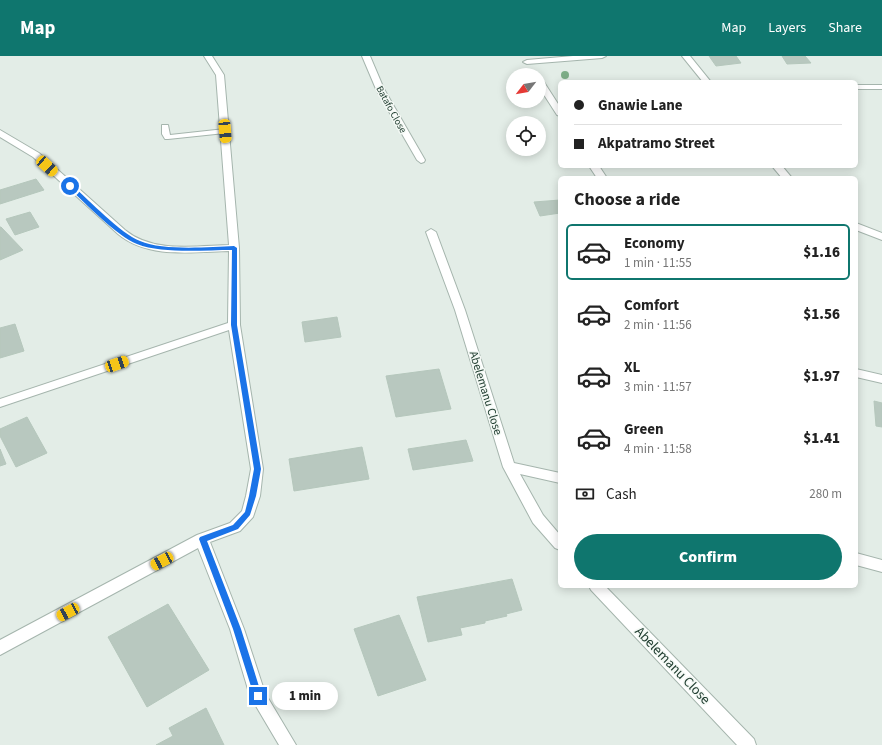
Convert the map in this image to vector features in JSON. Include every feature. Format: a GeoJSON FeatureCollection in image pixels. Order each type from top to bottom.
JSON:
{"type":"FeatureCollection","features":[{"type":"Feature","properties":{"kind":"street"},"geometry":{"type":"LineString","coordinates":[[0,648],[202,539],[235,527],[248,513],[253,496],[257,469],[234,325],[234,248],[220,75],[208,56]]}},
{"type":"Feature","properties":{"kind":"street","name":"Batafo Close"},"geometry":{"type":"LineString","coordinates":[[366,56],[380,90],[422,160]]}},
{"type":"Feature","properties":{"kind":"street"},"geometry":{"type":"LineString","coordinates":[[527,62],[602,56]]}},
{"type":"Feature","properties":{"kind":"street"},"geometry":{"type":"LineString","coordinates":[[686,56],[706,80]]}},
{"type":"Feature","properties":{"kind":"street"},"geometry":{"type":"LineString","coordinates":[[546,92],[558,110]]}},
{"type":"Feature","properties":{"kind":"street"},"geometry":{"type":"LineString","coordinates":[[0,133],[36,155],[126,236],[139,243],[155,247],[234,248]]}},
{"type":"Feature","properties":{"kind":"street"},"geometry":{"type":"LineString","coordinates":[[779,168],[785,176]]}},
{"type":"Feature","properties":{"kind":"street"},"geometry":{"type":"LineString","coordinates":[[858,227],[882,237]]}},
{"type":"Feature","properties":{"kind":"street","name":"Abelemanu Close"},"geometry":{"type":"LineString","coordinates":[[431,232],[460,310],[509,467],[538,519],[558,542]]}},
{"type":"Feature","properties":{"kind":"street"},"geometry":{"type":"LineString","coordinates":[[0,403],[234,325]]}},
{"type":"Feature","properties":{"kind":"street"},"geometry":{"type":"LineString","coordinates":[[858,373],[882,379]]}},
{"type":"Feature","properties":{"kind":"street"},"geometry":{"type":"LineString","coordinates":[[509,467],[558,478]]}},
{"type":"Feature","properties":{"kind":"street"},"geometry":{"type":"LineString","coordinates":[[202,539],[237,629],[258,696],[288,745]]}},
{"type":"Feature","properties":{"kind":"street"},"geometry":{"type":"LineString","coordinates":[[858,560],[882,566]]}},
{"type":"Feature","properties":{"kind":"street","name":"Abelemanu Close"},"geometry":{"type":"LineString","coordinates":[[598,588],[748,745]]}},
{"type":"Feature","properties":{"kind":"lane"},"geometry":{"type":"LineString","coordinates":[[858,87],[882,87]]}},
{"type":"Feature","properties":{"kind":"lane"},"geometry":{"type":"LineString","coordinates":[[165,127],[166,134],[174,137],[225,131]]}},
{"type":"Feature","properties":{"kind":"building"},"geometry":{"type":"Polygon","coordinates":[[[709,56],[736,56],[741,63],[716,66],[709,56]]]}},
{"type":"Feature","properties":{"kind":"building"},"geometry":{"type":"Polygon","coordinates":[[[782,56],[805,56],[811,63],[787,64],[782,56]]]}},
{"type":"Feature","properties":{"kind":"building"},"geometry":{"type":"Polygon","coordinates":[[[36,179],[44,190],[0,204],[0,190],[36,179]]]}},
{"type":"Feature","properties":{"kind":"building"},"geometry":{"type":"Polygon","coordinates":[[[558,200],[558,213],[540,216],[534,202],[558,200]]]}},
{"type":"Feature","properties":{"kind":"building"},"geometry":{"type":"Polygon","coordinates":[[[30,212],[39,227],[15,235],[6,219],[30,212]]]}},
{"type":"Feature","properties":{"kind":"building"},"geometry":{"type":"Polygon","coordinates":[[[0,227],[23,250],[0,260],[0,227]]]}},
{"type":"Feature","properties":{"kind":"building"},"geometry":{"type":"Polygon","coordinates":[[[337,317],[341,337],[305,342],[302,322],[337,317]]]}},
{"type":"Feature","properties":{"kind":"building"},"geometry":{"type":"Polygon","coordinates":[[[15,324],[24,351],[0,358],[0,328],[15,324]]]}},
{"type":"Feature","properties":{"kind":"building"},"geometry":{"type":"Polygon","coordinates":[[[439,369],[451,409],[396,417],[386,376],[439,369]]]}},
{"type":"Feature","properties":{"kind":"building"},"geometry":{"type":"Polygon","coordinates":[[[874,401],[882,403],[882,427],[876,426],[874,401]]]}},
{"type":"Feature","properties":{"kind":"building"},"geometry":{"type":"Polygon","coordinates":[[[27,417],[47,453],[16,467],[0,436],[0,429],[27,417]]]}},
{"type":"Feature","properties":{"kind":"building"},"geometry":{"type":"Polygon","coordinates":[[[466,440],[473,461],[413,470],[408,449],[466,440]]]}},
{"type":"Feature","properties":{"kind":"building"},"geometry":{"type":"Polygon","coordinates":[[[362,447],[369,479],[294,491],[289,459],[362,447]]]}},
{"type":"Feature","properties":{"kind":"building"},"geometry":{"type":"Polygon","coordinates":[[[0,449],[6,464],[0,466],[0,449]]]}},
{"type":"Feature","properties":{"kind":"building"},"geometry":{"type":"Polygon","coordinates":[[[512,579],[522,610],[506,614],[507,616],[485,621],[485,623],[460,628],[462,635],[428,642],[417,597],[512,579]]]}},
{"type":"Feature","properties":{"kind":"building"},"geometry":{"type":"Polygon","coordinates":[[[168,604],[209,670],[147,707],[108,637],[168,604]]]}},
{"type":"Feature","properties":{"kind":"building"},"geometry":{"type":"Polygon","coordinates":[[[399,615],[426,680],[378,696],[354,629],[399,615]]]}},
{"type":"Feature","properties":{"kind":"building"},"geometry":{"type":"Polygon","coordinates":[[[206,708],[224,745],[156,745],[173,736],[169,728],[206,708]]]}},
{"type":"Feature","properties":{"kind":"route"},"geometry":{"type":"LineString","coordinates":[[70,186],[126,236],[139,243],[155,247],[234,248],[234,325],[257,469],[253,496],[248,513],[235,527],[202,539],[237,629],[258,696]]}}]}
